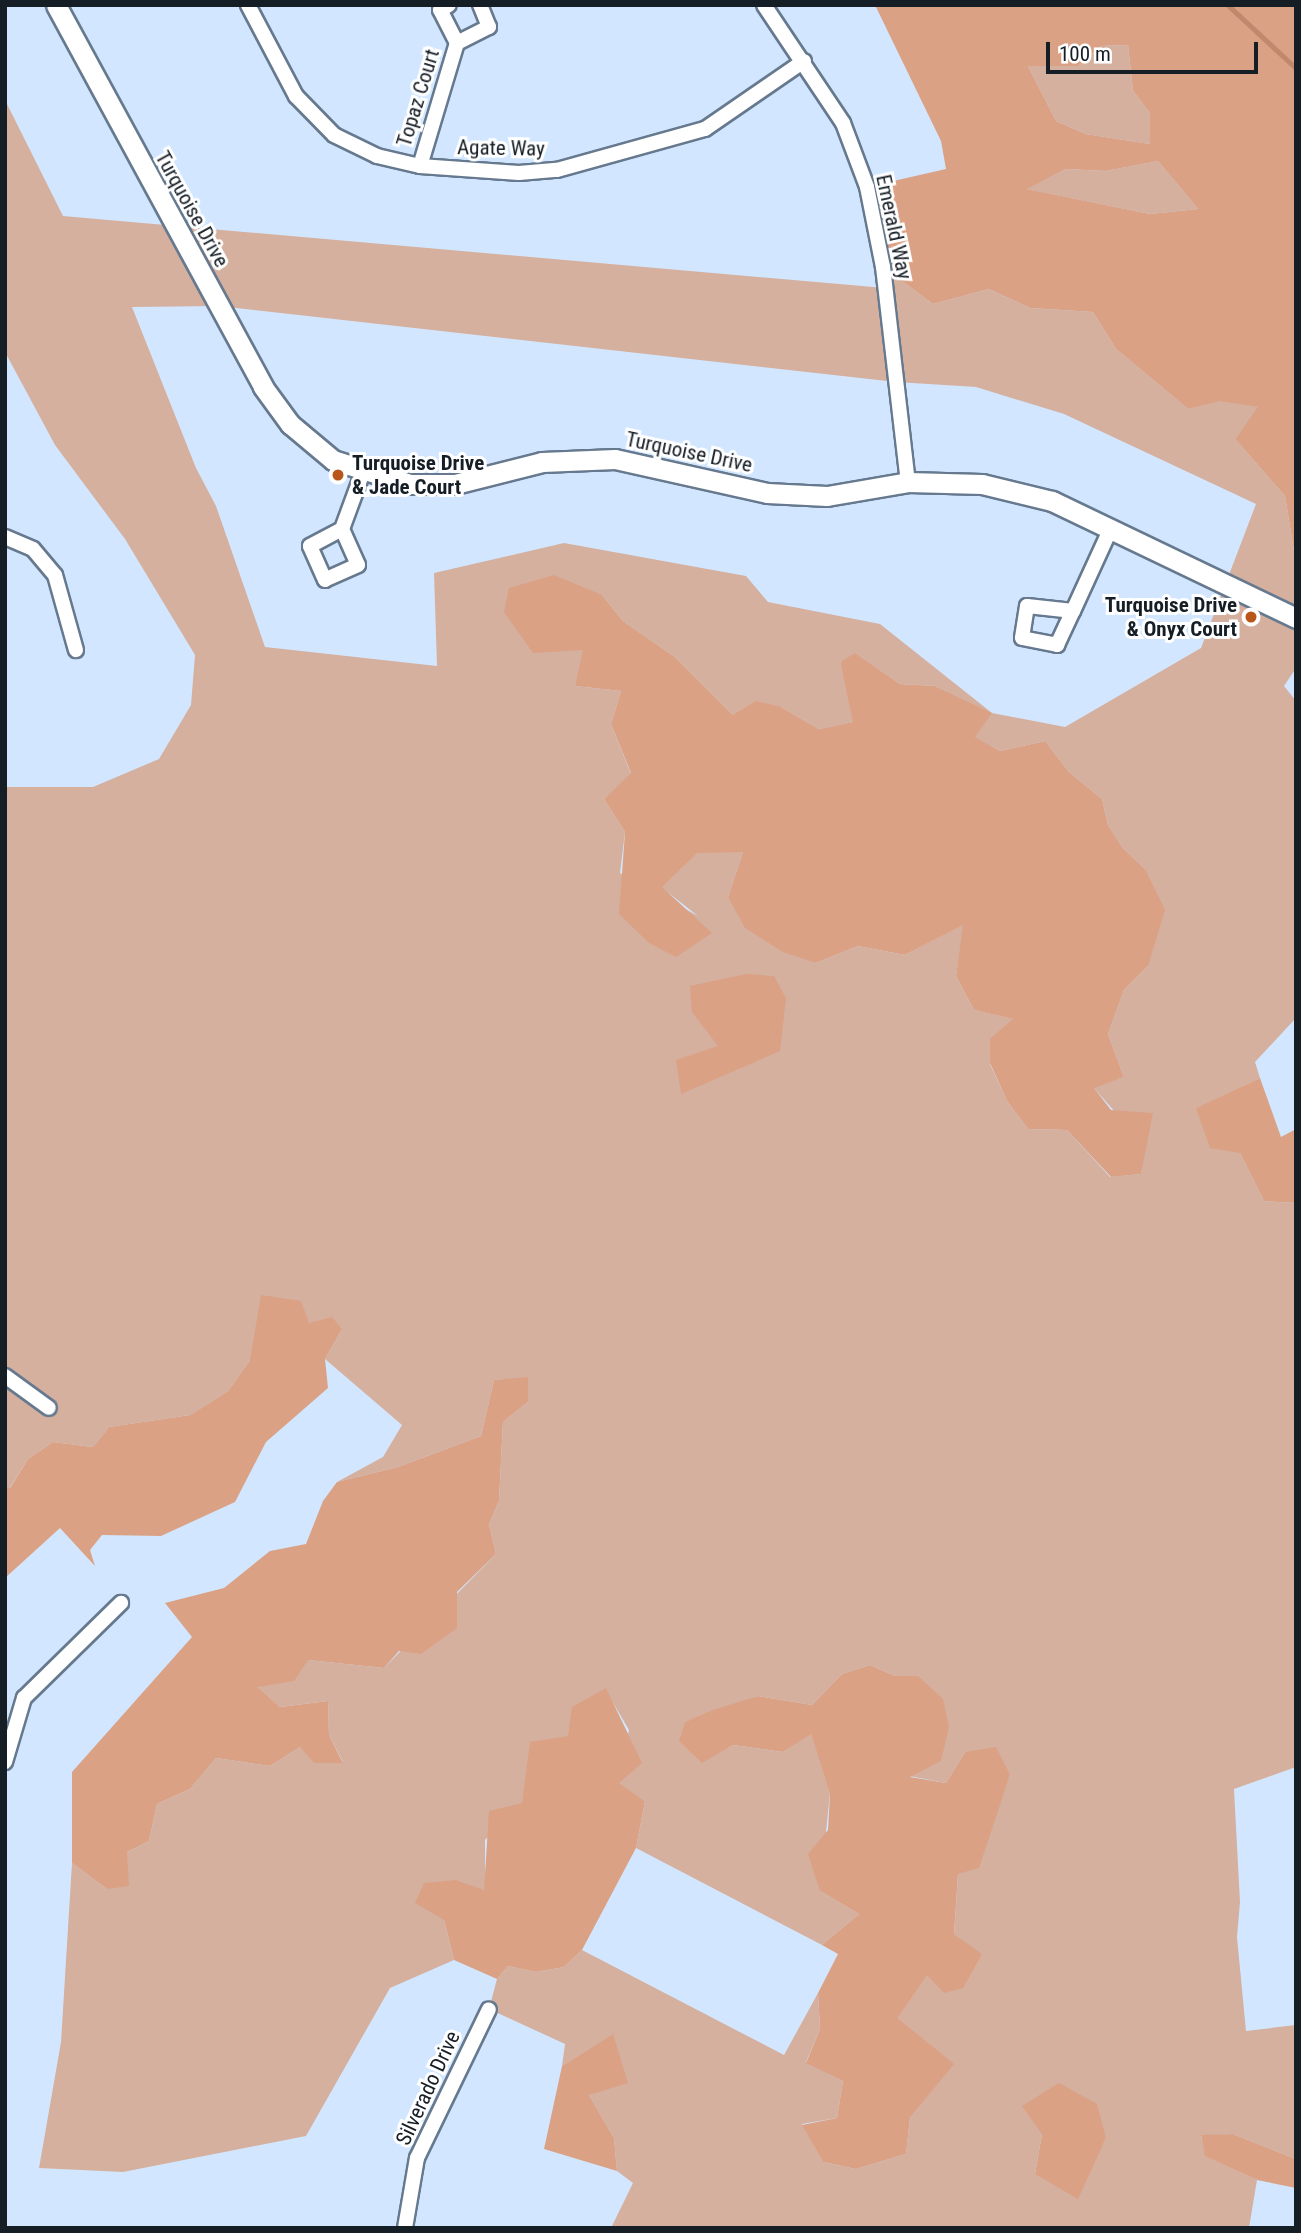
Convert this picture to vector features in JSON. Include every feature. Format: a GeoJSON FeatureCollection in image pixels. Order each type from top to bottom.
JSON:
{"type":"FeatureCollection","features":[{"type":"Feature","properties":{"kind":"street","name":"Turquoise Drive"},"geometry":{"type":"LineString","coordinates":[[56,5],[263,387],[290,424],[333,460],[363,472],[410,484],[455,484],[542,462],[615,458],[767,492],[827,496],[908,482],[982,484],[1052,501],[1296,618]]}},
{"type":"Feature","properties":{"kind":"street","name":"Agate Way"},"geometry":{"type":"LineString","coordinates":[[248,5],[296,96],[334,135],[377,156],[420,166],[519,173],[557,170],[705,129],[804,61]]}},
{"type":"Feature","properties":{"kind":"street","name":"Topaz Court"},"geometry":{"type":"LineString","coordinates":[[420,166],[457,43],[440,10],[449,5]]}},
{"type":"Feature","properties":{"kind":"street","name":"Topaz Court"},"geometry":{"type":"LineString","coordinates":[[457,43],[489,27],[480,5]]}},
{"type":"Feature","properties":{"kind":"street","name":"Emerald Way"},"geometry":{"type":"LineString","coordinates":[[764,5],[804,61],[842,123],[867,187],[883,267],[908,482]]}},
{"type":"Feature","properties":{"kind":"street"},"geometry":{"type":"LineString","coordinates":[[342,529],[363,472]]}},
{"type":"Feature","properties":{"kind":"street"},"geometry":{"type":"LineString","coordinates":[[1073,611],[1111,528]]}},
{"type":"Feature","properties":{"kind":"street"},"geometry":{"type":"LineString","coordinates":[[5,537],[33,549],[55,575],[76,650]]}},
{"type":"Feature","properties":{"kind":"street"},"geometry":{"type":"LineString","coordinates":[[5,1376],[49,1408]]}},
{"type":"Feature","properties":{"kind":"street"},"geometry":{"type":"LineString","coordinates":[[5,1762],[8,1741],[23,1698],[121,1603]]}},
{"type":"Feature","properties":{"kind":"street","name":"Silverado Drive"},"geometry":{"type":"LineString","coordinates":[[405,2228],[417,2158],[489,2009]]}},
{"type":"Feature","properties":{"kind":"shaded area"},"geometry":{"type":"Polygon","coordinates":[[[875,5],[1296,5],[1296,563],[1285,496],[1235,439],[1258,407],[1220,401],[1188,409],[1116,349],[1093,312],[1030,308],[989,289],[933,304],[883,267],[867,187],[946,169],[941,141],[875,5]],[[1128,45],[1101,46],[1078,66],[1028,66],[1056,121],[1086,134],[1150,144],[1150,113],[1133,91],[1128,45]],[[1158,161],[1106,171],[1066,169],[1027,189],[1150,214],[1198,209],[1158,161]]]}},
{"type":"Feature","properties":{"kind":"shaded area"},"geometry":{"type":"Polygon","coordinates":[[[1128,45],[1133,91],[1150,113],[1150,144],[1086,134],[1056,121],[1028,66],[1078,66],[1101,46],[1128,45]]]}},
{"type":"Feature","properties":{"kind":"shaded area"},"geometry":{"type":"Polygon","coordinates":[[[5,100],[63,216],[885,288],[883,267],[933,304],[989,289],[1030,308],[1093,312],[1116,349],[1188,409],[1220,400],[1259,407],[1235,439],[1285,496],[1296,563],[1296,668],[1284,686],[1296,701],[1296,1018],[1255,1062],[1260,1078],[1197,1108],[1240,1153],[1264,1201],[1296,1203],[1296,1767],[1234,1789],[1240,1902],[1237,1937],[1246,2031],[1296,2025],[1296,2159],[1233,2134],[1201,2136],[1206,2156],[1257,2180],[1249,2228],[611,2228],[633,2183],[617,2171],[614,2138],[589,2095],[612,2035],[562,2066],[565,2044],[489,2009],[497,1979],[508,1966],[536,1972],[564,1967],[582,1950],[784,2055],[818,1993],[820,2029],[806,2062],[843,2081],[837,2118],[802,2124],[823,2162],[856,2169],[906,2154],[910,2118],[953,2064],[898,2018],[927,1974],[981,1955],[954,1934],[958,1874],[996,1814],[1010,1775],[965,1752],[946,1783],[909,1776],[918,1676],[895,1676],[870,1665],[842,1674],[812,1705],[758,1696],[685,1722],[702,1762],[733,1745],[783,1752],[811,1733],[830,1793],[820,1891],[859,1914],[822,1945],[636,1848],[645,1801],[618,1783],[629,1730],[605,1689],[522,1803],[485,1840],[485,1891],[457,1880],[444,1920],[454,1960],[390,1988],[306,2136],[123,2172],[39,2168],[61,2042],[72,1863],[107,1889],[127,1852],[149,1841],[157,1804],[190,1789],[216,1758],[270,1766],[300,1747],[343,1762],[329,1735],[328,1701],[280,1707],[258,1687],[308,1660],[384,1668],[496,1554],[489,1524],[499,1501],[503,1422],[528,1402],[528,1378],[494,1380],[481,1436],[398,1467],[337,1482],[383,1457],[402,1425],[325,1359],[342,1329],[250,1360],[228,1391],[190,1415],[109,1427],[93,1447],[53,1442],[28,1459],[9,1489],[5,1487],[5,787],[93,787],[159,759],[191,705],[195,655],[125,539],[55,445],[5,352],[5,100]],[[219,306],[132,307],[196,468],[216,506],[265,647],[437,666],[434,573],[564,543],[746,576],[768,602],[880,624],[992,713],[1065,727],[1201,648],[1256,504],[1064,414],[976,387],[896,382],[219,306]],[[602,595],[575,686],[621,691],[611,724],[631,774],[604,799],[625,832],[620,873],[698,916],[661,887],[697,852],[743,852],[728,897],[816,963],[858,946],[905,955],[964,924],[956,976],[974,1010],[1014,1019],[990,1064],[1007,1101],[1028,1129],[1067,1130],[1110,1177],[1141,1174],[1145,1146],[1093,1087],[1124,1077],[1108,1034],[1124,990],[1148,966],[1145,869],[1123,848],[1108,825],[1102,799],[1069,772],[1045,741],[1000,751],[974,737],[991,713],[935,686],[900,684],[856,654],[840,662],[854,722],[819,729],[781,707],[733,715],[675,657],[623,621],[602,595]],[[1042,2134],[1035,2174],[1094,2162],[1106,2138],[1042,2134]]]}},
{"type":"Feature","properties":{"kind":"shaded area"},"geometry":{"type":"Polygon","coordinates":[[[1158,161],[1198,209],[1150,214],[1026,189],[1066,169],[1106,171],[1158,161]]]}},
{"type":"Feature","properties":{"kind":"shaded area"},"geometry":{"type":"Polygon","coordinates":[[[554,575],[602,595],[623,621],[675,657],[733,715],[756,701],[781,707],[819,729],[853,722],[840,662],[855,653],[900,684],[935,686],[992,713],[975,737],[1000,751],[1045,741],[1069,772],[1102,799],[1108,825],[1123,848],[1145,869],[1165,910],[1148,966],[1124,990],[1108,1034],[1124,1077],[1094,1088],[1111,1110],[1153,1113],[1141,1174],[1111,1177],[1067,1130],[1028,1129],[1007,1101],[990,1063],[990,1039],[1013,1019],[974,1010],[956,976],[963,925],[905,955],[858,946],[816,963],[783,952],[745,928],[728,897],[743,852],[697,853],[662,887],[712,933],[676,957],[649,943],[619,914],[625,832],[604,799],[631,773],[611,724],[621,691],[575,686],[583,650],[533,653],[504,612],[509,588],[554,575]]]}},
{"type":"Feature","properties":{"kind":"shaded area"},"geometry":{"type":"Polygon","coordinates":[[[746,974],[774,976],[786,998],[780,1051],[681,1094],[676,1060],[718,1046],[692,1012],[690,986],[746,974]]]}},
{"type":"Feature","properties":{"kind":"shaded area"},"geometry":{"type":"Polygon","coordinates":[[[1260,1078],[1281,1137],[1296,1129],[1296,1203],[1264,1201],[1240,1153],[1210,1148],[1196,1108],[1260,1078]]]}},
{"type":"Feature","properties":{"kind":"shaded area"},"geometry":{"type":"Polygon","coordinates":[[[261,1295],[301,1301],[309,1323],[332,1317],[342,1329],[325,1359],[328,1388],[266,1442],[235,1502],[161,1536],[102,1535],[90,1550],[95,1566],[60,1528],[5,1578],[5,1487],[10,1488],[28,1459],[53,1442],[93,1447],[109,1427],[190,1415],[228,1391],[250,1360],[261,1295]]]}},
{"type":"Feature","properties":{"kind":"shaded area"},"geometry":{"type":"Polygon","coordinates":[[[528,1377],[528,1402],[503,1422],[499,1501],[489,1524],[496,1554],[457,1592],[457,1628],[421,1654],[399,1651],[384,1668],[308,1660],[294,1681],[258,1687],[280,1707],[328,1701],[329,1735],[343,1763],[314,1763],[300,1747],[270,1766],[216,1758],[190,1789],[157,1804],[149,1841],[127,1852],[129,1886],[107,1889],[72,1863],[72,1772],[192,1637],[165,1603],[224,1588],[270,1551],[306,1544],[323,1501],[337,1482],[398,1467],[481,1436],[494,1380],[528,1377]]]}},
{"type":"Feature","properties":{"kind":"shaded area"},"geometry":{"type":"Polygon","coordinates":[[[870,1665],[895,1676],[918,1676],[943,1699],[949,1727],[941,1761],[910,1777],[946,1783],[965,1752],[996,1747],[1010,1775],[979,1868],[958,1874],[954,1934],[982,1954],[963,1988],[944,1993],[927,1975],[898,2018],[954,2064],[910,2118],[906,2154],[856,2169],[823,2162],[802,2125],[837,2118],[843,2081],[806,2063],[820,2029],[818,1993],[838,1954],[822,1945],[859,1914],[820,1891],[808,1854],[828,1830],[830,1794],[811,1734],[783,1752],[733,1745],[702,1763],[679,1741],[685,1722],[713,1710],[758,1696],[812,1705],[842,1674],[870,1665]]]}},
{"type":"Feature","properties":{"kind":"shaded area"},"geometry":{"type":"Polygon","coordinates":[[[606,1688],[642,1763],[619,1783],[645,1801],[636,1848],[582,1950],[564,1967],[536,1972],[508,1966],[497,1979],[454,1960],[444,1920],[415,1903],[424,1883],[457,1880],[484,1890],[489,1811],[522,1803],[530,1742],[568,1736],[572,1707],[606,1688]]]}},
{"type":"Feature","properties":{"kind":"shaded area"},"geometry":{"type":"Polygon","coordinates":[[[613,2034],[628,2083],[589,2095],[614,2138],[617,2171],[544,2149],[562,2066],[613,2034]]]}},
{"type":"Feature","properties":{"kind":"shaded area"},"geometry":{"type":"Polygon","coordinates":[[[1059,2083],[1097,2104],[1106,2138],[1078,2199],[1035,2174],[1042,2134],[1022,2106],[1059,2083]]]}},
{"type":"Feature","properties":{"kind":"shaded area"},"geometry":{"type":"Polygon","coordinates":[[[1233,2134],[1296,2159],[1296,2188],[1257,2180],[1205,2156],[1201,2135],[1233,2134]]]}},
{"type":"Feature","properties":{"kind":"waterway"},"geometry":{"type":"LineString","coordinates":[[1228,5],[1296,68]]}},
{"type":"Feature","properties":{"kind":"place","name":"Turquoise Drive & Jade Court"},"geometry":{"type":"Point","coordinates":[338,475]}},
{"type":"Feature","properties":{"kind":"place","name":"Turquoise Drive & Onyx Court"},"geometry":{"type":"Point","coordinates":[1251,617]}}]}
